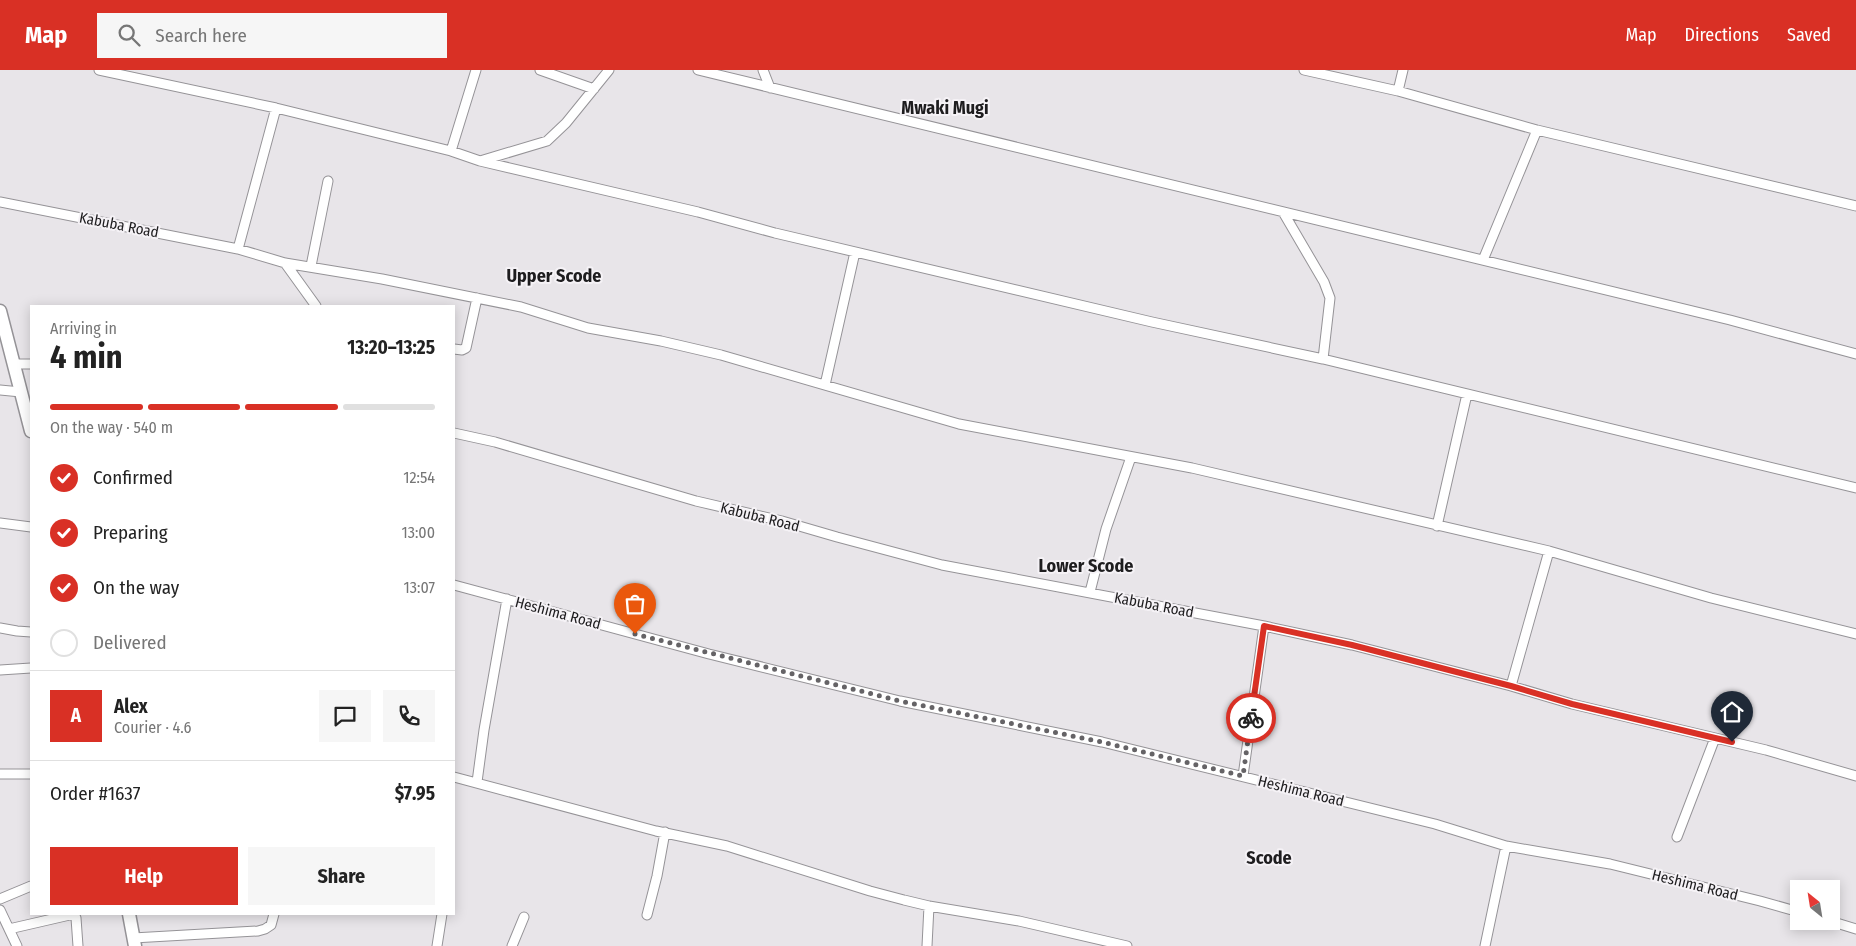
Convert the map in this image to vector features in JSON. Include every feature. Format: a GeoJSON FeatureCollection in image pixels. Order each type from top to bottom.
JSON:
{"type":"FeatureCollection","features":[{"type":"Feature","properties":{"kind":"highway"},"geometry":{"type":"LineString","coordinates":[[0,311],[30,427]]}},
{"type":"Feature","properties":{"kind":"highway"},"geometry":{"type":"LineString","coordinates":[[129,915],[134,942]]}},
{"type":"Feature","properties":{"kind":"street"},"geometry":{"type":"LineString","coordinates":[[99,70],[120,72],[276,108],[451,151],[480,161],[698,212],[775,233],[1152,322],[1323,359],[1856,488]]}},
{"type":"Feature","properties":{"kind":"street"},"geometry":{"type":"LineString","coordinates":[[451,151],[473,70]]}},
{"type":"Feature","properties":{"kind":"street"},"geometry":{"type":"LineString","coordinates":[[540,70],[594,89]]}},
{"type":"Feature","properties":{"kind":"street"},"geometry":{"type":"LineString","coordinates":[[480,161],[547,141],[566,123],[610,70]]}},
{"type":"Feature","properties":{"kind":"street"},"geometry":{"type":"LineString","coordinates":[[698,70],[1730,320],[1856,354]]}},
{"type":"Feature","properties":{"kind":"street"},"geometry":{"type":"LineString","coordinates":[[763,70],[770,88]]}},
{"type":"Feature","properties":{"kind":"street"},"geometry":{"type":"LineString","coordinates":[[1304,70],[1398,90],[1537,130],[1856,206]]}},
{"type":"Feature","properties":{"kind":"street"},"geometry":{"type":"LineString","coordinates":[[1398,90],[1403,70]]}},
{"type":"Feature","properties":{"kind":"street"},"geometry":{"type":"LineString","coordinates":[[238,249],[276,108]]}},
{"type":"Feature","properties":{"kind":"street"},"geometry":{"type":"LineString","coordinates":[[1484,260],[1537,130]]}},
{"type":"Feature","properties":{"kind":"street"},"geometry":{"type":"LineString","coordinates":[[311,266],[328,181]]}},
{"type":"Feature","properties":{"kind":"street","name":"Kabuba Road"},"geometry":{"type":"LineString","coordinates":[[0,202],[238,249],[285,263],[311,266],[521,307],[588,328],[661,341],[721,356],[959,424],[1192,468],[1549,551],[1711,598],[1856,634]]}},
{"type":"Feature","properties":{"kind":"street"},"geometry":{"type":"LineString","coordinates":[[1283,212],[1324,282],[1330,298],[1323,359]]}},
{"type":"Feature","properties":{"kind":"street"},"geometry":{"type":"LineString","coordinates":[[825,385],[855,252]]}},
{"type":"Feature","properties":{"kind":"street"},"geometry":{"type":"LineString","coordinates":[[285,263],[315,305]]}},
{"type":"Feature","properties":{"kind":"street"},"geometry":{"type":"LineString","coordinates":[[455,350],[466,348],[477,298]]}},
{"type":"Feature","properties":{"kind":"street"},"geometry":{"type":"LineString","coordinates":[[14,364],[30,364]]}},
{"type":"Feature","properties":{"kind":"street"},"geometry":{"type":"LineString","coordinates":[[0,390],[21,392]]}},
{"type":"Feature","properties":{"kind":"street"},"geometry":{"type":"LineString","coordinates":[[1437,526],[1467,394]]}},
{"type":"Feature","properties":{"kind":"street","name":"Kabuba Road"},"geometry":{"type":"LineString","coordinates":[[455,433],[495,442],[696,502],[782,521],[838,538],[942,565],[1090,592],[1352,645],[1511,686],[1572,704],[1766,750],[1856,776]]}},
{"type":"Feature","properties":{"kind":"street"},"geometry":{"type":"LineString","coordinates":[[1090,592],[1106,529],[1131,457]]}},
{"type":"Feature","properties":{"kind":"street"},"geometry":{"type":"LineString","coordinates":[[0,522],[30,527]]}},
{"type":"Feature","properties":{"kind":"street"},"geometry":{"type":"LineString","coordinates":[[1511,686],[1549,551]]}},
{"type":"Feature","properties":{"kind":"street","name":"Heshima Road"},"geometry":{"type":"LineString","coordinates":[[455,584],[708,654],[900,701],[1102,742],[1436,824],[1506,846],[1610,864],[1790,909]]}},
{"type":"Feature","properties":{"kind":"street"},"geometry":{"type":"LineString","coordinates":[[477,782],[484,730],[508,599]]}},
{"type":"Feature","properties":{"kind":"street"},"geometry":{"type":"LineString","coordinates":[[1243,776],[1264,626]]}},
{"type":"Feature","properties":{"kind":"street"},"geometry":{"type":"LineString","coordinates":[[0,628],[30,632]]}},
{"type":"Feature","properties":{"kind":"street"},"geometry":{"type":"LineString","coordinates":[[0,670],[30,668]]}},
{"type":"Feature","properties":{"kind":"street"},"geometry":{"type":"LineString","coordinates":[[1677,837],[1715,738]]}},
{"type":"Feature","properties":{"kind":"street"},"geometry":{"type":"LineString","coordinates":[[0,774],[30,774]]}},
{"type":"Feature","properties":{"kind":"street"},"geometry":{"type":"LineString","coordinates":[[455,777],[665,832],[727,846],[870,891],[929,906],[1019,921],[1122,945]]}},
{"type":"Feature","properties":{"kind":"street"},"geometry":{"type":"LineString","coordinates":[[647,915],[657,876],[665,832]]}},
{"type":"Feature","properties":{"kind":"street"},"geometry":{"type":"LineString","coordinates":[[1484,946],[1506,846]]}},
{"type":"Feature","properties":{"kind":"street"},"geometry":{"type":"LineString","coordinates":[[0,899],[30,886]]}},
{"type":"Feature","properties":{"kind":"street"},"geometry":{"type":"LineString","coordinates":[[927,946],[929,906]]}},
{"type":"Feature","properties":{"kind":"street"},"geometry":{"type":"LineString","coordinates":[[0,910],[16,946]]}},
{"type":"Feature","properties":{"kind":"street"},"geometry":{"type":"LineString","coordinates":[[9,929],[70,915]]}},
{"type":"Feature","properties":{"kind":"street"},"geometry":{"type":"LineString","coordinates":[[74,915],[78,946]]}},
{"type":"Feature","properties":{"kind":"street"},"geometry":{"type":"LineString","coordinates":[[134,942],[258,931],[271,926],[274,915]]}},
{"type":"Feature","properties":{"kind":"street"},"geometry":{"type":"LineString","coordinates":[[437,946],[442,915]]}},
{"type":"Feature","properties":{"kind":"street"},"geometry":{"type":"LineString","coordinates":[[512,946],[524,917]]}},
{"type":"Feature","properties":{"kind":"street"},"geometry":{"type":"LineString","coordinates":[[1840,924],[1856,929]]}},
{"type":"Feature","properties":{"kind":"way so far"},"geometry":{"type":"LineString","coordinates":[[635,634],[900,701],[1102,742],[1243,776],[1251,718]]}},
{"type":"Feature","properties":{"kind":"district","name":"Mwaki Mugi"},"geometry":{"type":"Point","coordinates":[945,108]}},
{"type":"Feature","properties":{"kind":"district","name":"Upper Scode"},"geometry":{"type":"Point","coordinates":[554,276]}},
{"type":"Feature","properties":{"kind":"district","name":"Lower Scode"},"geometry":{"type":"Point","coordinates":[1086,566]}},
{"type":"Feature","properties":{"kind":"district","name":"Scode"},"geometry":{"type":"Point","coordinates":[1269,858]}},
{"type":"Feature","properties":{"kind":"route"},"geometry":{"type":"LineString","coordinates":[[1251,718],[1264,626],[1352,645],[1511,686],[1572,704],[1732,742]]}}]}
